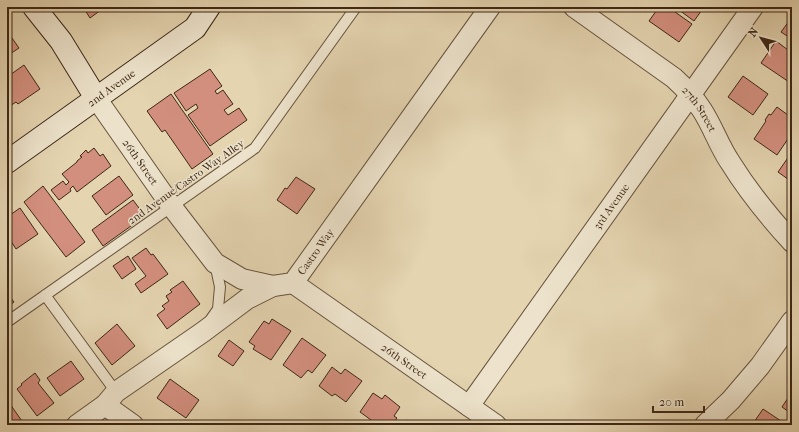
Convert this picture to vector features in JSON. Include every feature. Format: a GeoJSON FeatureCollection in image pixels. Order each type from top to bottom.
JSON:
{"type":"FeatureCollection","features":[{"type":"Feature","properties":{"kind":"street","name":"26th Street"},"geometry":{"type":"LineString","coordinates":[[34,7],[61,41],[96,98],[172,207],[215,264],[242,279],[273,286]]}},
{"type":"Feature","properties":{"kind":"street","name":"2nd Avenue"},"geometry":{"type":"LineString","coordinates":[[7,162],[195,28],[209,7]]}},
{"type":"Feature","properties":{"kind":"street","name":"Castro Way"},"geometry":{"type":"LineString","coordinates":[[76,425],[110,398],[247,299],[273,286],[293,283],[490,7]]}},
{"type":"Feature","properties":{"kind":"street","name":"27th Street"},"geometry":{"type":"LineString","coordinates":[[574,7],[674,78],[691,94],[703,111],[729,160],[748,190],[770,218],[792,242]]}},
{"type":"Feature","properties":{"kind":"street","name":"3rd Avenue"},"geometry":{"type":"LineString","coordinates":[[469,406],[752,7]]}},
{"type":"Feature","properties":{"kind":"street","name":"26th Street"},"geometry":{"type":"LineString","coordinates":[[293,283],[496,425]]}},
{"type":"Feature","properties":{"kind":"street"},"geometry":{"type":"LineString","coordinates":[[705,425],[731,400],[760,366],[792,321]]}},
{"type":"Feature","properties":{"kind":"street"},"geometry":{"type":"LineString","coordinates":[[110,398],[133,425]]}},
{"type":"Feature","properties":{"kind":"lane","name":"2nd Avenue/Castro Way Alley"},"geometry":{"type":"LineString","coordinates":[[7,322],[255,148],[356,7]]}},
{"type":"Feature","properties":{"kind":"lane"},"geometry":{"type":"LineString","coordinates":[[203,332],[218,308],[220,287],[215,264]]}},
{"type":"Feature","properties":{"kind":"lane"},"geometry":{"type":"LineString","coordinates":[[45,295],[110,398]]}},
{"type":"Feature","properties":{"kind":"building"},"geometry":{"type":"Polygon","coordinates":[[[83,7],[105,7],[90,18],[83,7]]]}},
{"type":"Feature","properties":{"kind":"building"},"geometry":{"type":"Polygon","coordinates":[[[609,7],[619,7],[615,12],[609,7]]]}},
{"type":"Feature","properties":{"kind":"building"},"geometry":{"type":"Polygon","coordinates":[[[659,7],[668,7],[692,24],[679,42],[649,21],[659,7]]]}},
{"type":"Feature","properties":{"kind":"building"},"geometry":{"type":"Polygon","coordinates":[[[675,7],[704,7],[694,21],[675,7]]]}},
{"type":"Feature","properties":{"kind":"building"},"geometry":{"type":"Polygon","coordinates":[[[792,17],[792,39],[781,32],[792,17]]]}},
{"type":"Feature","properties":{"kind":"building"},"geometry":{"type":"Polygon","coordinates":[[[7,31],[19,48],[7,56],[7,31]]]}},
{"type":"Feature","properties":{"kind":"building"},"geometry":{"type":"Polygon","coordinates":[[[776,41],[792,53],[792,84],[761,63],[776,41]]]}},
{"type":"Feature","properties":{"kind":"building"},"geometry":{"type":"Polygon","coordinates":[[[24,65],[40,89],[18,104],[16,102],[7,108],[7,77],[24,65]]]}},
{"type":"Feature","properties":{"kind":"building"},"geometry":{"type":"Polygon","coordinates":[[[210,69],[222,86],[215,91],[217,94],[223,90],[233,104],[224,110],[228,115],[239,108],[247,120],[210,146],[188,115],[198,108],[196,104],[186,111],[174,93],[210,69]]]}},
{"type":"Feature","properties":{"kind":"building"},"geometry":{"type":"Polygon","coordinates":[[[743,76],[768,94],[753,115],[728,97],[743,76]]]}},
{"type":"Feature","properties":{"kind":"building"},"geometry":{"type":"Polygon","coordinates":[[[171,94],[213,154],[192,169],[165,130],[162,132],[147,111],[171,94]]]}},
{"type":"Feature","properties":{"kind":"building"},"geometry":{"type":"Polygon","coordinates":[[[777,107],[792,118],[792,133],[777,155],[754,139],[769,114],[771,115],[777,107]]]}},
{"type":"Feature","properties":{"kind":"building"},"geometry":{"type":"Polygon","coordinates":[[[94,148],[100,156],[103,154],[111,166],[77,192],[73,186],[70,189],[71,191],[59,200],[51,190],[63,181],[66,185],[69,182],[62,174],[82,157],[80,156],[86,150],[88,153],[94,148]]]}},
{"type":"Feature","properties":{"kind":"building"},"geometry":{"type":"Polygon","coordinates":[[[792,152],[792,182],[778,172],[792,152]]]}},
{"type":"Feature","properties":{"kind":"building"},"geometry":{"type":"Polygon","coordinates":[[[119,176],[133,195],[106,215],[92,196],[119,176]]]}},
{"type":"Feature","properties":{"kind":"building"},"geometry":{"type":"Polygon","coordinates":[[[296,177],[315,189],[297,214],[277,200],[285,188],[287,189],[296,177]]]}},
{"type":"Feature","properties":{"kind":"building"},"geometry":{"type":"Polygon","coordinates":[[[43,186],[85,242],[66,257],[24,202],[43,186]]]}},
{"type":"Feature","properties":{"kind":"building"},"geometry":{"type":"Polygon","coordinates":[[[133,200],[145,216],[103,246],[92,230],[133,200]]]}},
{"type":"Feature","properties":{"kind":"building"},"geometry":{"type":"Polygon","coordinates":[[[20,208],[38,234],[16,249],[7,235],[7,221],[12,218],[10,215],[20,208]]]}},
{"type":"Feature","properties":{"kind":"building"},"geometry":{"type":"Polygon","coordinates":[[[146,248],[151,255],[153,254],[168,274],[141,293],[135,284],[146,276],[132,258],[146,248]]]}},
{"type":"Feature","properties":{"kind":"building"},"geometry":{"type":"Polygon","coordinates":[[[128,256],[136,269],[122,279],[113,266],[128,256]]]}},
{"type":"Feature","properties":{"kind":"building"},"geometry":{"type":"Polygon","coordinates":[[[183,281],[200,304],[167,329],[157,315],[165,309],[162,306],[169,301],[166,296],[172,292],[170,290],[183,281]]]}},
{"type":"Feature","properties":{"kind":"building"},"geometry":{"type":"Polygon","coordinates":[[[7,293],[14,302],[7,307],[7,293]]]}},
{"type":"Feature","properties":{"kind":"building"},"geometry":{"type":"Polygon","coordinates":[[[272,319],[291,331],[271,360],[253,349],[255,346],[249,342],[264,321],[269,324],[272,319]]]}},
{"type":"Feature","properties":{"kind":"building"},"geometry":{"type":"Polygon","coordinates":[[[117,324],[135,346],[112,365],[95,343],[117,324]]]}},
{"type":"Feature","properties":{"kind":"building"},"geometry":{"type":"Polygon","coordinates":[[[302,338],[326,355],[312,373],[308,370],[301,378],[283,365],[302,338]]]}},
{"type":"Feature","properties":{"kind":"building"},"geometry":{"type":"Polygon","coordinates":[[[229,340],[244,351],[233,366],[218,356],[229,340]]]}},
{"type":"Feature","properties":{"kind":"building"},"geometry":{"type":"Polygon","coordinates":[[[71,361],[84,379],[60,396],[47,378],[71,361]]]}},
{"type":"Feature","properties":{"kind":"building"},"geometry":{"type":"Polygon","coordinates":[[[332,367],[341,374],[345,369],[362,381],[346,402],[335,394],[332,396],[319,386],[332,367]]]}},
{"type":"Feature","properties":{"kind":"building"},"geometry":{"type":"Polygon","coordinates":[[[35,373],[40,380],[38,383],[54,403],[37,416],[17,389],[35,373]]]}},
{"type":"Feature","properties":{"kind":"building"},"geometry":{"type":"Polygon","coordinates":[[[170,379],[199,400],[186,418],[157,398],[170,379]]]}},
{"type":"Feature","properties":{"kind":"building"},"geometry":{"type":"Polygon","coordinates":[[[792,392],[792,414],[782,407],[792,392]]]}},
{"type":"Feature","properties":{"kind":"building"},"geometry":{"type":"Polygon","coordinates":[[[373,393],[382,399],[385,395],[400,407],[394,416],[397,418],[392,425],[378,425],[360,412],[373,393]]]}},
{"type":"Feature","properties":{"kind":"building"},"geometry":{"type":"Polygon","coordinates":[[[10,404],[24,424],[7,425],[7,411],[9,410],[7,406],[10,404]]]}},
{"type":"Feature","properties":{"kind":"building"},"geometry":{"type":"Polygon","coordinates":[[[763,409],[787,425],[752,425],[763,409]]]}},
{"type":"Feature","properties":{"kind":"building"},"geometry":{"type":"Polygon","coordinates":[[[407,420],[414,425],[403,425],[407,420]]]}}]}
